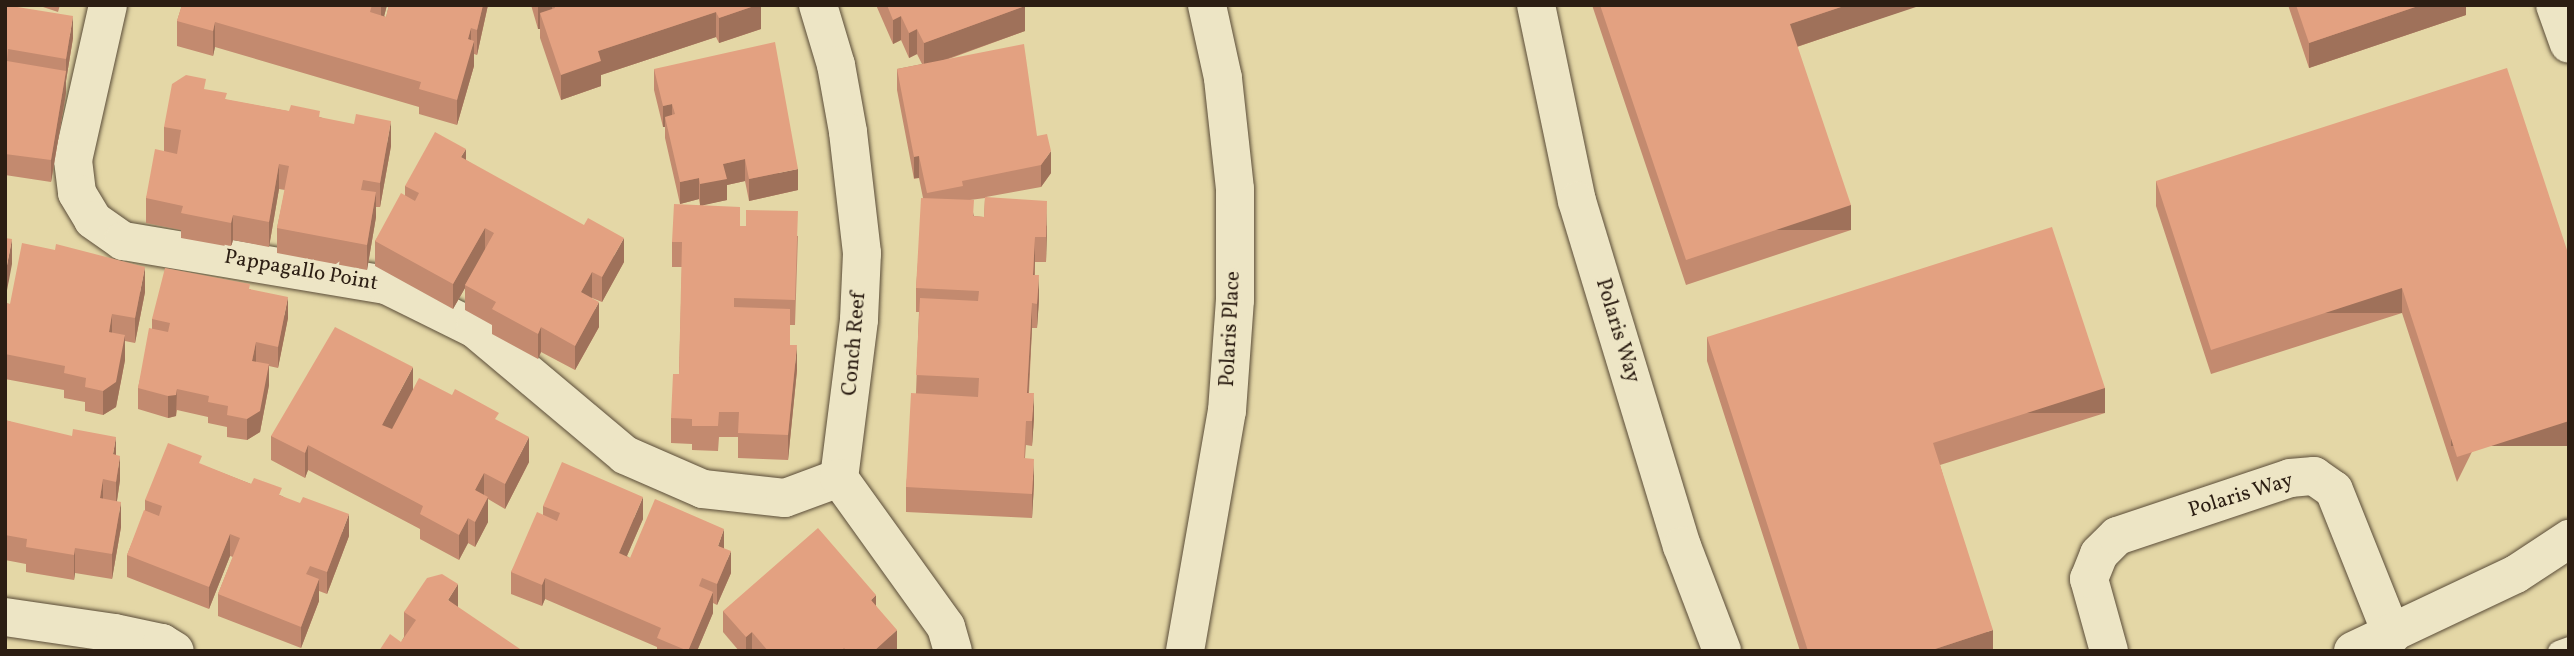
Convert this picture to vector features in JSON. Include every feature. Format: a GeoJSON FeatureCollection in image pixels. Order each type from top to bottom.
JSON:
{"type":"FeatureCollection","features":[{"type":"Feature","properties":{"kind":"street","name":"Pappagallo Point"},"geometry":{"type":"LineString","coordinates":[[108,5],[74,160],[77,193],[88,211],[123,241],[386,285],[475,329],[625,455],[703,489],[785,498],[839,478]]}},
{"type":"Feature","properties":{"kind":"street","name":"Conch Reef"},"geometry":{"type":"LineString","coordinates":[[818,5],[836,65],[848,132],[862,253],[853,381],[839,478]]}},
{"type":"Feature","properties":{"kind":"street","name":"Polaris Place"},"geometry":{"type":"LineString","coordinates":[[1185,651],[1227,411],[1235,300],[1235,189],[1223,78],[1207,5]]}},
{"type":"Feature","properties":{"kind":"street","name":"Polaris Way"},"geometry":{"type":"LineString","coordinates":[[1536,5],[1577,201],[1682,546],[1722,651]]}},
{"type":"Feature","properties":{"kind":"street"},"geometry":{"type":"LineString","coordinates":[[2555,5],[2569,44]]}},
{"type":"Feature","properties":{"kind":"street","name":"Polaris Way"},"geometry":{"type":"LineString","coordinates":[[2109,651],[2089,579],[2098,554],[2117,536],[2290,478],[2314,476],[2334,490],[2392,635]]}},
{"type":"Feature","properties":{"kind":"street"},"geometry":{"type":"LineString","coordinates":[[839,478],[946,627],[953,651]]}},
{"type":"Feature","properties":{"kind":"street"},"geometry":{"type":"LineString","coordinates":[[2353,651],[2392,635],[2516,574],[2569,539]]}},
{"type":"Feature","properties":{"kind":"street"},"geometry":{"type":"LineString","coordinates":[[5,617],[115,633],[162,643],[174,651]]}},
{"type":"Feature","properties":{"kind":"lane"},"geometry":{"type":"LineString","coordinates":[[2558,651],[2569,648]]}},
{"type":"Feature","properties":{"kind":"building"},"geometry":{"type":"Polygon","coordinates":[[[5,5],[73,16],[66,59],[8,49],[7,61],[66,71],[51,160],[5,154],[5,5]]]}},
{"type":"Feature","properties":{"kind":"building"},"geometry":{"type":"Polygon","coordinates":[[[182,5],[372,5],[370,12],[386,17],[389,5],[483,5],[477,30],[471,28],[468,39],[474,41],[457,100],[419,89],[421,82],[215,22],[213,31],[177,21],[182,5]]]}},
{"type":"Feature","properties":{"kind":"building"},"geometry":{"type":"Polygon","coordinates":[[[554,5],[757,5],[719,18],[716,12],[598,51],[601,61],[561,75],[540,13],[555,8],[554,5]]]}},
{"type":"Feature","properties":{"kind":"building"},"geometry":{"type":"Polygon","coordinates":[[[887,5],[1025,6],[924,43],[917,29],[909,33],[901,16],[893,20],[887,5]]]}},
{"type":"Feature","properties":{"kind":"building"},"geometry":{"type":"Polygon","coordinates":[[[1600,5],[1847,5],[1790,24],[1851,205],[1686,260],[1600,5]]]}},
{"type":"Feature","properties":{"kind":"building"},"geometry":{"type":"Polygon","coordinates":[[[2296,5],[2421,5],[2309,43],[2296,5]]]}},
{"type":"Feature","properties":{"kind":"building"},"geometry":{"type":"Polygon","coordinates":[[[775,42],[798,169],[749,179],[745,159],[723,164],[727,179],[700,184],[699,178],[680,182],[665,117],[675,114],[672,104],[663,106],[654,69],[775,42]]]}},
{"type":"Feature","properties":{"kind":"building"},"geometry":{"type":"Polygon","coordinates":[[[1024,44],[1037,136],[1047,134],[1051,151],[1041,165],[962,181],[963,186],[927,193],[919,156],[914,157],[897,69],[1024,44]]]}},
{"type":"Feature","properties":{"kind":"building"},"geometry":{"type":"Polygon","coordinates":[[[2507,68],[2569,256],[2569,421],[2457,457],[2402,288],[2211,350],[2156,181],[2507,68]]]}},
{"type":"Feature","properties":{"kind":"building"},"geometry":{"type":"Polygon","coordinates":[[[186,75],[206,79],[204,89],[227,93],[225,99],[289,111],[291,105],[320,111],[319,117],[354,124],[356,114],[391,121],[380,183],[363,180],[361,190],[376,192],[367,245],[277,228],[289,166],[279,164],[269,222],[233,215],[231,223],[181,213],[183,206],[146,198],[155,149],[177,154],[181,130],[164,127],[172,84],[186,75]]]}},
{"type":"Feature","properties":{"kind":"building"},"geometry":{"type":"Polygon","coordinates":[[[435,132],[466,149],[461,157],[584,225],[588,218],[624,238],[602,277],[592,272],[581,292],[599,302],[575,346],[541,327],[538,334],[492,309],[496,302],[465,285],[494,233],[485,228],[453,284],[375,241],[401,193],[415,201],[419,193],[405,186],[435,132]]]}},
{"type":"Feature","properties":{"kind":"building"},"geometry":{"type":"Polygon","coordinates":[[[985,197],[1047,201],[1046,237],[1035,237],[1033,275],[1039,275],[1037,304],[1032,303],[1027,393],[1034,393],[1032,421],[1026,421],[1024,458],[1034,459],[1032,494],[906,487],[911,393],[978,397],[979,378],[916,375],[920,298],[978,301],[979,291],[916,288],[921,198],[974,200],[973,216],[984,217],[985,197]]]}},
{"type":"Feature","properties":{"kind":"building"},"geometry":{"type":"Polygon","coordinates":[[[674,204],[740,207],[740,226],[746,226],[746,210],[798,211],[795,300],[734,298],[734,307],[790,309],[790,345],[797,345],[788,435],[738,433],[739,412],[719,412],[718,426],[692,426],[692,419],[671,418],[673,374],[679,374],[682,242],[672,242],[674,204]]]}},
{"type":"Feature","properties":{"kind":"building"},"geometry":{"type":"Polygon","coordinates":[[[2052,227],[2105,388],[1933,443],[1993,630],[1929,651],[1808,651],[1707,337],[2052,227]]]}},
{"type":"Feature","properties":{"kind":"building"},"geometry":{"type":"Polygon","coordinates":[[[5,238],[12,239],[5,276],[5,238]]]}},
{"type":"Feature","properties":{"kind":"building"},"geometry":{"type":"Polygon","coordinates":[[[22,243],[55,250],[56,244],[145,267],[135,318],[112,314],[109,332],[125,335],[116,382],[103,391],[85,387],[86,378],[64,373],[65,366],[5,354],[5,303],[10,304],[22,243]]]}},
{"type":"Feature","properties":{"kind":"building"},"geometry":{"type":"Polygon","coordinates":[[[165,268],[250,284],[249,289],[288,297],[278,347],[256,342],[252,361],[269,364],[260,411],[247,419],[227,415],[228,406],[208,402],[209,396],[177,389],[176,395],[168,396],[138,388],[149,328],[168,332],[170,323],[152,319],[165,268]]]}},
{"type":"Feature","properties":{"kind":"building"},"geometry":{"type":"Polygon","coordinates":[[[335,327],[413,367],[382,425],[392,429],[419,378],[452,395],[455,389],[499,413],[495,419],[529,437],[505,484],[484,473],[475,490],[488,497],[475,522],[468,518],[459,535],[420,514],[423,506],[308,445],[305,453],[271,436],[335,327]]]}},
{"type":"Feature","properties":{"kind":"building"},"geometry":{"type":"Polygon","coordinates":[[[5,420],[72,436],[73,429],[116,437],[113,454],[120,456],[116,482],[103,479],[100,498],[121,502],[112,554],[75,548],[74,555],[26,547],[27,539],[5,535],[5,420]]]}},
{"type":"Feature","properties":{"kind":"building"},"geometry":{"type":"Polygon","coordinates":[[[168,443],[202,456],[199,463],[251,484],[254,478],[282,488],[279,495],[300,503],[303,497],[349,514],[327,572],[310,566],[306,574],[319,579],[301,627],[218,594],[240,538],[230,534],[209,587],[127,555],[144,510],[159,516],[162,506],[145,500],[168,443]]]}},
{"type":"Feature","properties":{"kind":"building"},"geometry":{"type":"Polygon","coordinates":[[[562,462],[643,497],[619,553],[630,558],[655,499],[724,529],[718,546],[731,551],[717,584],[702,578],[699,586],[713,592],[688,651],[657,638],[661,628],[545,578],[542,585],[511,572],[537,512],[557,521],[560,513],[543,506],[562,462]]]}},
{"type":"Feature","properties":{"kind":"building"},"geometry":{"type":"Polygon","coordinates":[[[818,528],[876,595],[871,600],[897,630],[874,651],[847,651],[844,648],[841,651],[768,651],[752,632],[746,637],[723,611],[818,528]]]}},
{"type":"Feature","properties":{"kind":"building"},"geometry":{"type":"Polygon","coordinates":[[[442,574],[458,584],[448,600],[523,651],[379,651],[390,634],[401,642],[416,620],[404,612],[427,578],[442,574]]]}}]}
